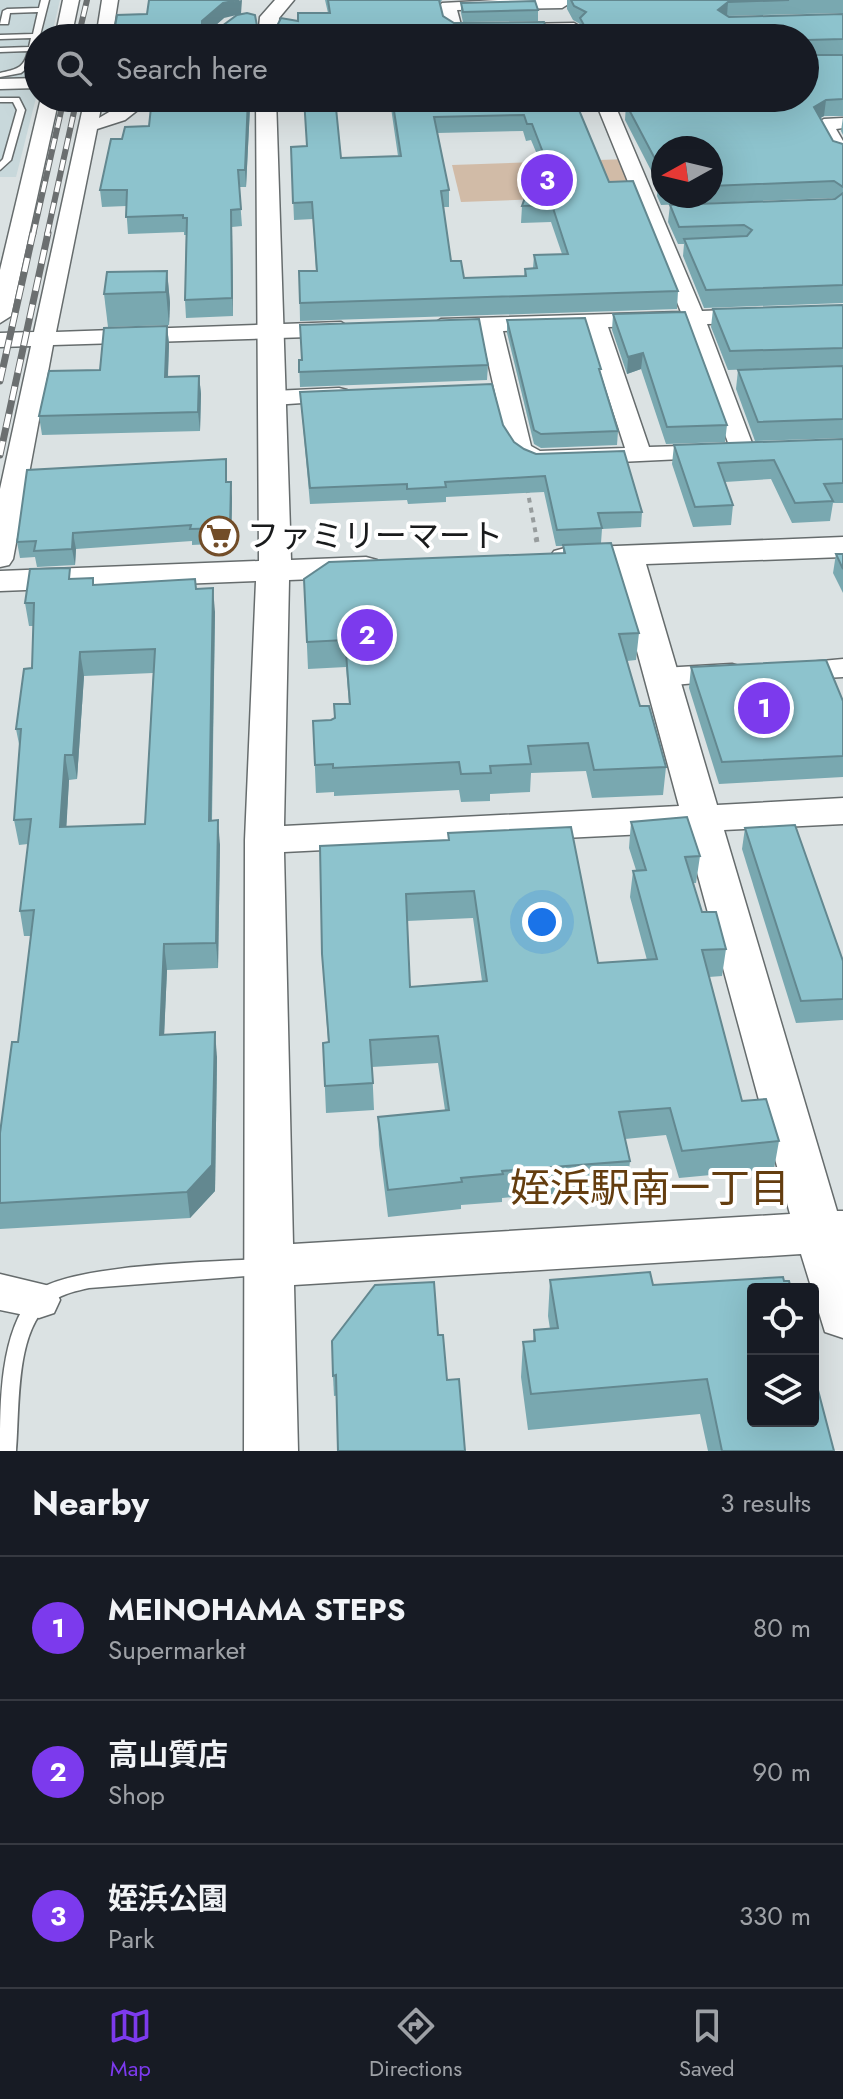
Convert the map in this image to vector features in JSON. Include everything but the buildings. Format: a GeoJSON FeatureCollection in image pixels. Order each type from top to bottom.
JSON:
{"type":"FeatureCollection","features":[{"type":"Feature","properties":{"kind":"street"},"geometry":{"type":"LineString","coordinates":[[66,24],[71,0]]}},
{"type":"Feature","properties":{"kind":"street"},"geometry":{"type":"LineString","coordinates":[[106,24],[110,0]]}},
{"type":"Feature","properties":{"kind":"street"},"geometry":{"type":"LineString","coordinates":[[263,24],[261,18],[285,0]]}},
{"type":"Feature","properties":{"kind":"street"},"geometry":{"type":"LineString","coordinates":[[452,24],[448,6],[561,2],[572,24]]}},
{"type":"Feature","properties":{"kind":"street"},"geometry":{"type":"LineString","coordinates":[[0,84],[24,83]]}},
{"type":"Feature","properties":{"kind":"street"},"geometry":{"type":"LineString","coordinates":[[0,316],[47,112]]}},
{"type":"Feature","properties":{"kind":"street"},"geometry":{"type":"LineString","coordinates":[[0,559],[18,455],[91,112]]}},
{"type":"Feature","properties":{"kind":"street"},"geometry":{"type":"LineString","coordinates":[[89,125],[102,124],[126,112]]}},
{"type":"Feature","properties":{"kind":"street"},"geometry":{"type":"LineString","coordinates":[[266,112],[276,550],[272,571],[264,840],[271,1451]]}},
{"type":"Feature","properties":{"kind":"street"},"geometry":{"type":"LineString","coordinates":[[610,112],[660,214],[692,318],[726,379],[743,451]]}},
{"type":"Feature","properties":{"kind":"street"},"geometry":{"type":"LineString","coordinates":[[843,123],[824,124],[840,152],[843,152]]}},
{"type":"Feature","properties":{"kind":"street"},"geometry":{"type":"LineString","coordinates":[[413,327],[783,315]]}},
{"type":"Feature","properties":{"kind":"street"},"geometry":{"type":"LineString","coordinates":[[595,321],[639,455]]}},
{"type":"Feature","properties":{"kind":"street"},"geometry":{"type":"LineString","coordinates":[[491,324],[496,389],[520,449],[535,459],[772,450]]}},
{"type":"Feature","properties":{"kind":"street"},"geometry":{"type":"LineString","coordinates":[[0,340],[365,329]]}},
{"type":"Feature","properties":{"kind":"street"},"geometry":{"type":"LineString","coordinates":[[273,398],[365,394]]}},
{"type":"Feature","properties":{"kind":"street"},"geometry":{"type":"LineString","coordinates":[[534,551],[627,555],[843,547]]}},
{"type":"Feature","properties":{"kind":"street"},"geometry":{"type":"LineString","coordinates":[[627,555],[701,818],[832,1232],[843,1316]]}},
{"type":"Feature","properties":{"kind":"street"},"geometry":{"type":"LineString","coordinates":[[0,581],[388,566]]}},
{"type":"Feature","properties":{"kind":"street"},"geometry":{"type":"LineString","coordinates":[[662,677],[843,668]]}},
{"type":"Feature","properties":{"kind":"street"},"geometry":{"type":"LineString","coordinates":[[264,840],[843,811]]}},
{"type":"Feature","properties":{"kind":"street"},"geometry":{"type":"LineString","coordinates":[[270,1266],[832,1232]]}},
{"type":"Feature","properties":{"kind":"lane"},"geometry":{"type":"LineString","coordinates":[[38,24],[45,0]]}},
{"type":"Feature","properties":{"kind":"lane"},"geometry":{"type":"LineString","coordinates":[[0,22],[5,22],[7,11],[42,10]]}},
{"type":"Feature","properties":{"kind":"lane"},"geometry":{"type":"LineString","coordinates":[[0,37],[24,36]]}},
{"type":"Feature","properties":{"kind":"lane"},"geometry":{"type":"LineString","coordinates":[[0,50],[24,49]]}},
{"type":"Feature","properties":{"kind":"lane"},"geometry":{"type":"LineString","coordinates":[[0,75],[24,68]]}},
{"type":"Feature","properties":{"kind":"lane"},"geometry":{"type":"LineString","coordinates":[[0,100],[16,100],[21,110],[7,160],[0,167]]}},
{"type":"Feature","properties":{"kind":"lane"},"geometry":{"type":"LineString","coordinates":[[6,1451],[20,1296],[89,1280],[270,1266]]}},
{"type":"Feature","properties":{"kind":"path"},"geometry":{"type":"LineString","coordinates":[[520,449],[534,551]]}},
{"type":"Feature","properties":{"kind":"shaded area"},"geometry":{"type":"Polygon","coordinates":[[[0,0],[60,0],[54,24],[24,24],[24,112],[32,112],[16,177],[0,177],[0,0]]]}},
{"type":"Feature","properties":{"kind":"shaded area"},"geometry":{"type":"Polygon","coordinates":[[[629,159],[645,195],[461,202],[452,165],[629,159]]]}},
{"type":"Feature","properties":{"kind":"railway"},"geometry":{"type":"LineString","coordinates":[[81,24],[87,0]]}},
{"type":"Feature","properties":{"kind":"railway"},"geometry":{"type":"LineString","coordinates":[[33,235],[61,112]]}},
{"type":"Feature","properties":{"kind":"railway"},"geometry":{"type":"LineString","coordinates":[[47,235],[74,112]]}},
{"type":"Feature","properties":{"kind":"railway"},"geometry":{"type":"LineString","coordinates":[[0,381],[33,233]]}},
{"type":"Feature","properties":{"kind":"railway"},"geometry":{"type":"LineString","coordinates":[[0,455],[48,233]]}},
{"type":"Feature","properties":{"kind":"place","name":"姪浜公園"},"geometry":{"type":"Point","coordinates":[547,180]}},
{"type":"Feature","properties":{"kind":"place","name":"ファミリーマート"},"geometry":{"type":"Point","coordinates":[219,536]}},
{"type":"Feature","properties":{"kind":"place","name":"高山質店"},"geometry":{"type":"Point","coordinates":[367,635]}},
{"type":"Feature","properties":{"kind":"place","name":"MEINOHAMA STEPS"},"geometry":{"type":"Point","coordinates":[764,708]}},
{"type":"Feature","properties":{"kind":"district","name":"姪浜駅南一丁目"},"geometry":{"type":"Point","coordinates":[650,1188]}}]}
